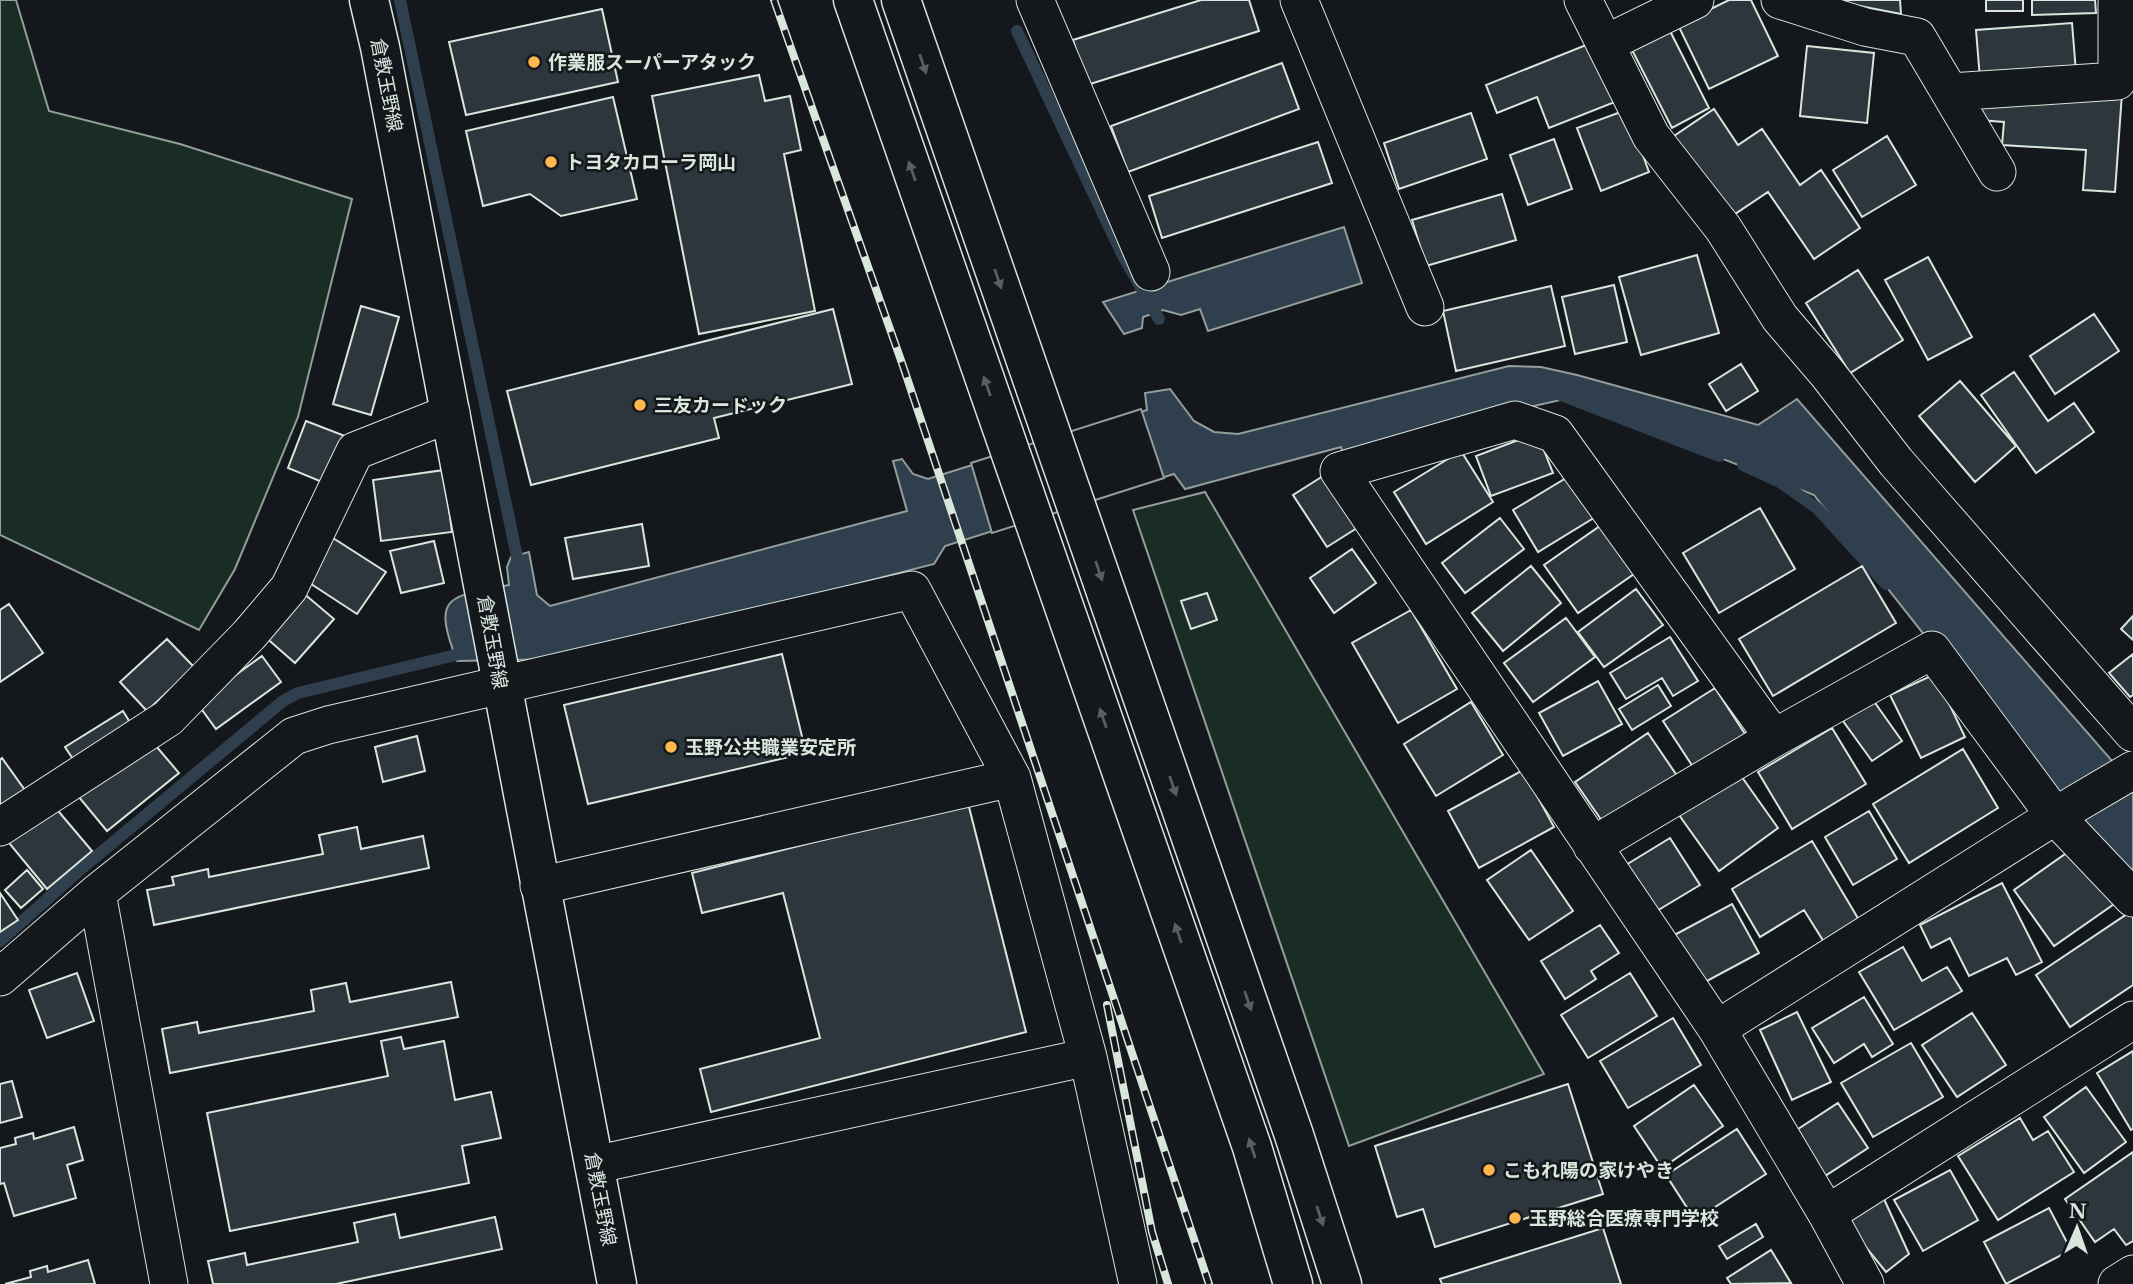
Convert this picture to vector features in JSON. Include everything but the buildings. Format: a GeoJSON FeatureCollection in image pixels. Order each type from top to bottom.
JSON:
{"type":"FeatureCollection","features":[{"type":"Feature","properties":{"kind":"street","name":"倉敷玉野線"},"geometry":{"type":"LineString","coordinates":[[369,0],[451,413],[539,886],[617,1284]]}},
{"type":"Feature","properties":{"kind":"street"},"geometry":{"type":"LineString","coordinates":[[852,0],[1252,1147],[1293,1284]]}},
{"type":"Feature","properties":{"kind":"street"},"geometry":{"type":"LineString","coordinates":[[901,0],[1294,1135],[1342,1284]]}},
{"type":"Feature","properties":{"kind":"street"},"geometry":{"type":"LineString","coordinates":[[1035,0],[1151,272]]}},
{"type":"Feature","properties":{"kind":"street"},"geometry":{"type":"LineString","coordinates":[[1299,0],[1425,307]]}},
{"type":"Feature","properties":{"kind":"street"},"geometry":{"type":"LineString","coordinates":[[1583,0],[1651,136],[1723,228],[1780,318],[1896,462],[2133,733]]}},
{"type":"Feature","properties":{"kind":"street"},"geometry":{"type":"LineString","coordinates":[[1605,44],[1695,0]]}},
{"type":"Feature","properties":{"kind":"street"},"geometry":{"type":"LineString","coordinates":[[1780,0],[1865,27],[1917,37],[1997,172]]}},
{"type":"Feature","properties":{"kind":"street"},"geometry":{"type":"LineString","coordinates":[[1950,92],[2117,81],[2117,0]]}},
{"type":"Feature","properties":{"kind":"street"},"geometry":{"type":"LineString","coordinates":[[0,827],[168,718],[249,635],[289,588],[355,451],[451,413]]}},
{"type":"Feature","properties":{"kind":"street"},"geometry":{"type":"LineString","coordinates":[[1774,738],[1555,434],[1515,420],[1339,471],[1717,1029],[1827,1214],[1865,1284]]}},
{"type":"Feature","properties":{"kind":"street"},"geometry":{"type":"LineString","coordinates":[[0,977],[97,893],[293,736],[499,673],[912,590],[1012,778],[1088,1057],[1138,1284]]}},
{"type":"Feature","properties":{"kind":"street"},"geometry":{"type":"LineString","coordinates":[[1592,846],[1774,738],[1932,650],[2055,816],[2133,898]]}},
{"type":"Feature","properties":{"kind":"street"},"geometry":{"type":"LineString","coordinates":[[1717,1029],[2055,816],[2133,770]]}},
{"type":"Feature","properties":{"kind":"street"},"geometry":{"type":"LineString","coordinates":[[539,886],[1012,778]]}},
{"type":"Feature","properties":{"kind":"street"},"geometry":{"type":"LineString","coordinates":[[97,893],[169,1284]]}},
{"type":"Feature","properties":{"kind":"street"},"geometry":{"type":"LineString","coordinates":[[1827,1214],[2133,1020]]}},
{"type":"Feature","properties":{"kind":"street"},"geometry":{"type":"LineString","coordinates":[[594,1165],[1088,1057]]}},
{"type":"Feature","properties":{"kind":"street"},"geometry":{"type":"LineString","coordinates":[[2118,1284],[2133,1275]]}},
{"type":"Feature","properties":{"kind":"green space"},"geometry":{"type":"Polygon","coordinates":[[[0,0],[16,0],[49,111],[180,144],[352,199],[298,417],[235,569],[199,630],[0,535],[0,0]]]}},
{"type":"Feature","properties":{"kind":"green space"},"geometry":{"type":"Polygon","coordinates":[[[1205,492],[1544,1074],[1349,1146],[1133,510],[1205,492]]]}},
{"type":"Feature","properties":{"kind":"water"},"geometry":{"type":"Polygon","coordinates":[[[1344,227],[1362,283],[1208,331],[1200,309],[1181,315],[1163,310],[1143,317],[1142,328],[1124,334],[1103,302],[1344,227]]]}},
{"type":"Feature","properties":{"kind":"water"},"geometry":{"type":"Polygon","coordinates":[[[1509,366],[1541,367],[1577,375],[1758,425],[1797,399],[2133,785],[2133,878],[2048,792],[1814,495],[1569,398],[1344,457],[1341,447],[1185,489],[1174,474],[945,546],[934,564],[562,659],[457,661],[449,639],[446,611],[451,602],[472,593],[509,585],[507,567],[511,557],[529,552],[537,595],[550,606],[907,511],[893,461],[902,459],[913,474],[928,479],[1147,410],[1145,393],[1170,389],[1194,421],[1214,432],[1238,434],[1509,366]]]}},
{"type":"Feature","properties":{"kind":"pier"},"geometry":{"type":"Polygon","coordinates":[[[1141,409],[1164,478],[992,533],[971,463],[1141,409]]]}},
{"type":"Feature","properties":{"kind":"waterway"},"geometry":{"type":"LineString","coordinates":[[400,0],[520,571]]}},
{"type":"Feature","properties":{"kind":"waterway"},"geometry":{"type":"LineString","coordinates":[[1017,31],[1122,254],[1159,319]]}},
{"type":"Feature","properties":{"kind":"waterway"},"geometry":{"type":"LineString","coordinates":[[1553,392],[1719,456]]}},
{"type":"Feature","properties":{"kind":"waterway"},"geometry":{"type":"LineString","coordinates":[[1743,465],[1780,482],[1817,508],[1886,584]]}},
{"type":"Feature","properties":{"kind":"waterway"},"geometry":{"type":"LineString","coordinates":[[0,941],[81,869],[283,701],[298,693],[468,652]]}},
{"type":"Feature","properties":{"kind":"railway"},"geometry":{"type":"LineString","coordinates":[[774,0],[903,366],[1209,1284]]}},
{"type":"Feature","properties":{"kind":"railway"},"geometry":{"type":"LineString","coordinates":[[1107,1005],[1152,1232],[1168,1284]]}},
{"type":"Feature","properties":{"kind":"place","name":"作業服スーパーアタック"},"geometry":{"type":"Point","coordinates":[534,62]}},
{"type":"Feature","properties":{"kind":"place","name":"トヨタカローラ岡山"},"geometry":{"type":"Point","coordinates":[551,162]}},
{"type":"Feature","properties":{"kind":"place","name":"三友カードック"},"geometry":{"type":"Point","coordinates":[640,405]}},
{"type":"Feature","properties":{"kind":"place","name":"玉野公共職業安定所"},"geometry":{"type":"Point","coordinates":[671,747]}},
{"type":"Feature","properties":{"kind":"place","name":"こもれ陽の家けやき"},"geometry":{"type":"Point","coordinates":[1489,1170]}},
{"type":"Feature","properties":{"kind":"place","name":"玉野総合医療専門学校"},"geometry":{"type":"Point","coordinates":[1515,1218]}}]}
